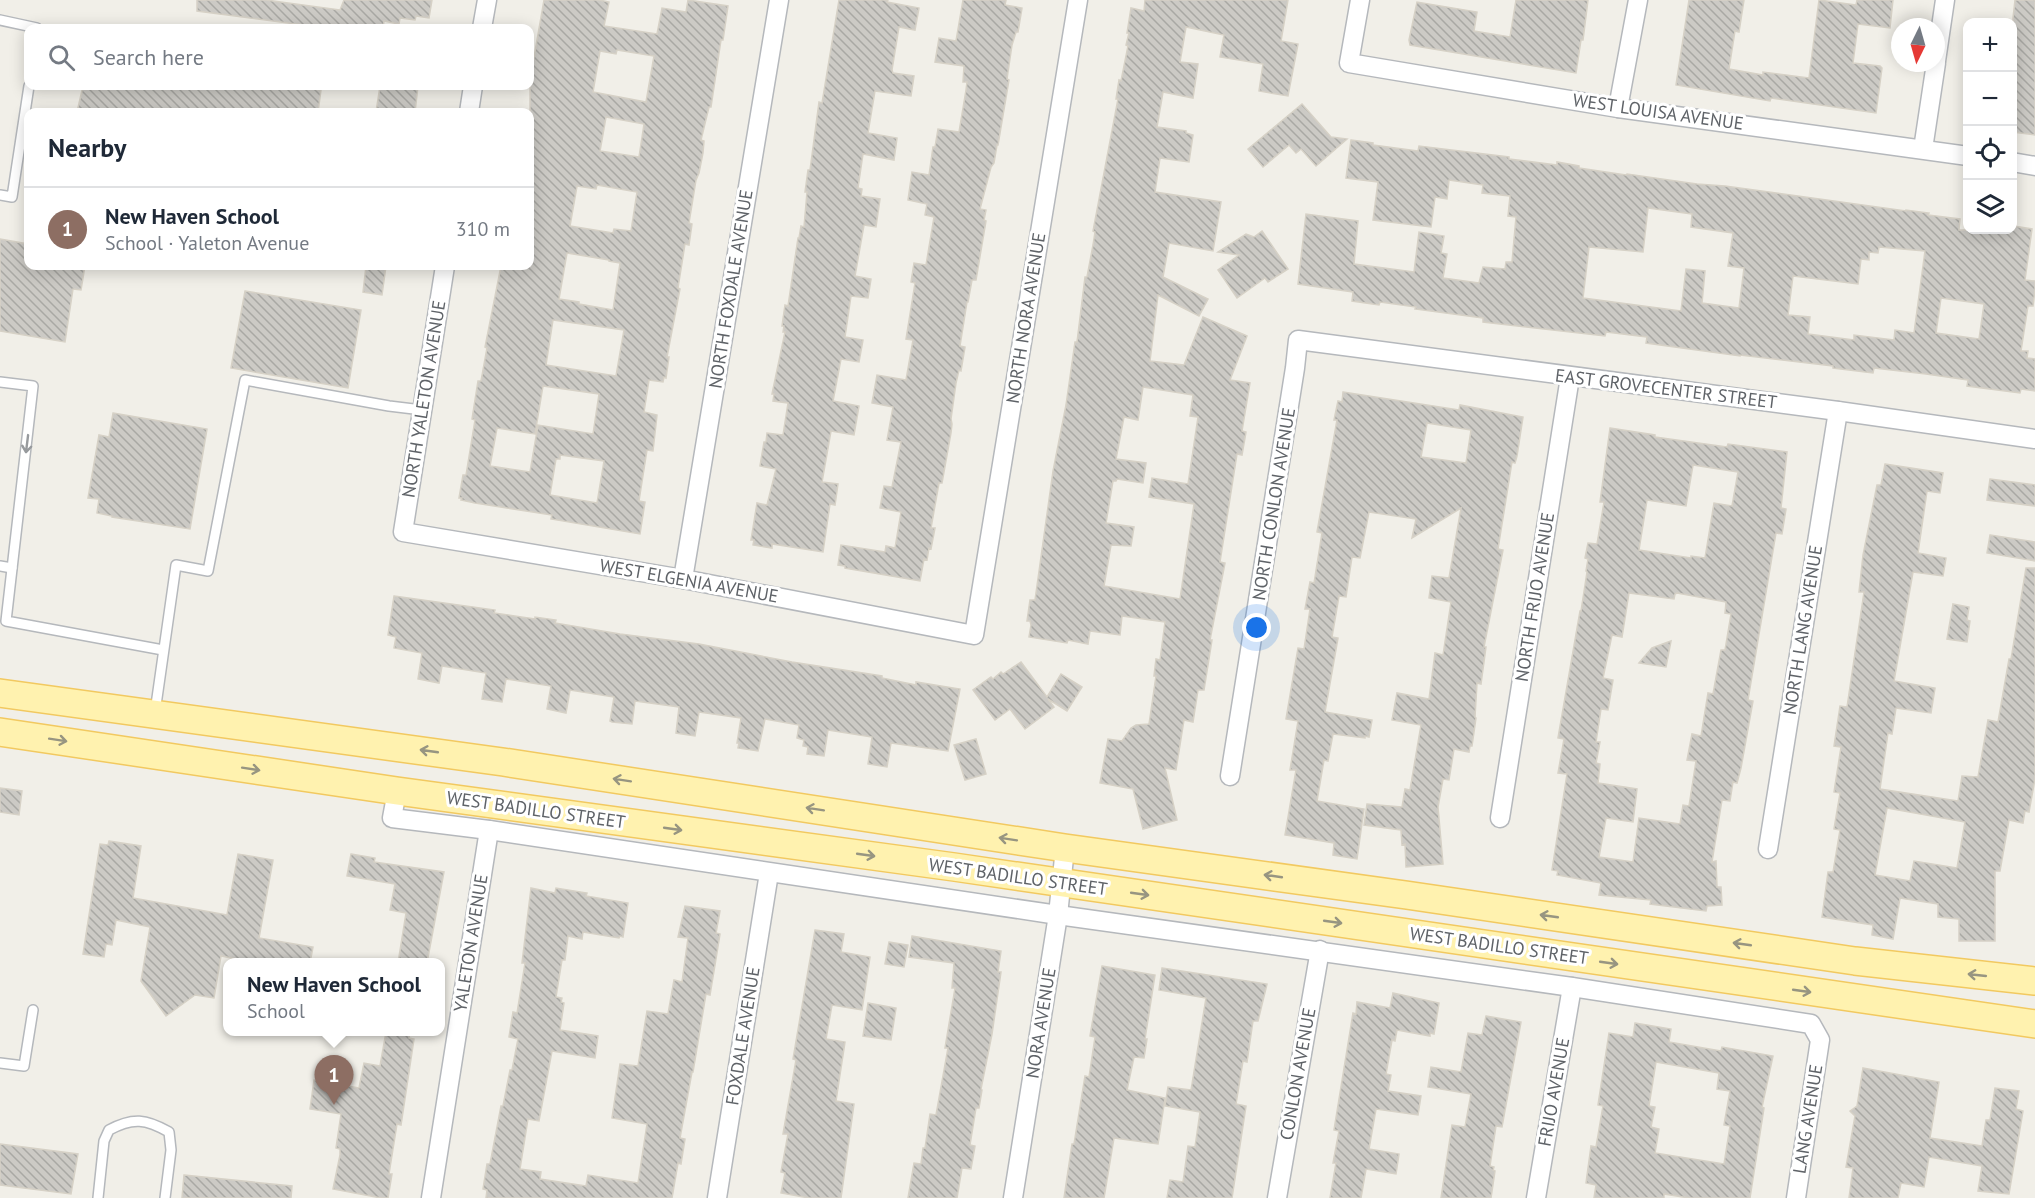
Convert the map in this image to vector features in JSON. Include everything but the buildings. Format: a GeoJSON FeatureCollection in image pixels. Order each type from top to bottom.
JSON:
{"type":"FeatureCollection","features":[{"type":"Feature","properties":{"kind":"main road","name":"WEST BADILLO STREET"},"geometry":{"type":"LineString","coordinates":[[0,693],[503,762],[1065,848],[1855,961],[2035,981]]}},
{"type":"Feature","properties":{"kind":"main road","name":"WEST BADILLO STREET"},"geometry":{"type":"LineString","coordinates":[[0,732],[397,791],[1061,883],[2035,1024]]}},
{"type":"Feature","properties":{"kind":"street"},"geometry":{"type":"LineString","coordinates":[[483,24],[487,0]]}},
{"type":"Feature","properties":{"kind":"street","name":"NORTH FOXDALE AVENUE"},"geometry":{"type":"LineString","coordinates":[[683,579],[779,0]]}},
{"type":"Feature","properties":{"kind":"street","name":"NORTH NORA AVENUE"},"geometry":{"type":"LineString","coordinates":[[974,635],[1078,0]]}},
{"type":"Feature","properties":{"kind":"street","name":"WEST LOUISA AVENUE"},"geometry":{"type":"LineString","coordinates":[[1360,0],[1349,63],[1618,108],[1963,155]]}},
{"type":"Feature","properties":{"kind":"street"},"geometry":{"type":"LineString","coordinates":[[1618,108],[1638,0]]}},
{"type":"Feature","properties":{"kind":"street"},"geometry":{"type":"LineString","coordinates":[[1942,18],[1945,0]]}},
{"type":"Feature","properties":{"kind":"street"},"geometry":{"type":"LineString","coordinates":[[1923,149],[1935,72]]}},
{"type":"Feature","properties":{"kind":"street"},"geometry":{"type":"LineString","coordinates":[[470,108],[472,90]]}},
{"type":"Feature","properties":{"kind":"street"},"geometry":{"type":"LineString","coordinates":[[2017,163],[2035,166]]}},
{"type":"Feature","properties":{"kind":"street","name":"NORTH YALETON AVENUE"},"geometry":{"type":"LineString","coordinates":[[403,532],[444,270]]}},
{"type":"Feature","properties":{"kind":"street","name":"EAST GROVECENTER STREET"},"geometry":{"type":"LineString","coordinates":[[1298,340],[2035,439]]}},
{"type":"Feature","properties":{"kind":"street","name":"NORTH CONLON AVENUE"},"geometry":{"type":"LineString","coordinates":[[1230,776],[1296,368],[1298,340]]}},
{"type":"Feature","properties":{"kind":"street","name":"NORTH FRIJO AVENUE"},"geometry":{"type":"LineString","coordinates":[[1500,818],[1570,376]]}},
{"type":"Feature","properties":{"kind":"street","name":"NORTH LANG AVENUE"},"geometry":{"type":"LineString","coordinates":[[1768,849],[1838,411]]}},
{"type":"Feature","properties":{"kind":"street","name":"WEST ELGENIA AVENUE"},"geometry":{"type":"LineString","coordinates":[[403,532],[683,579],[974,635]]}},
{"type":"Feature","properties":{"kind":"street"},"geometry":{"type":"LineString","coordinates":[[397,791],[392,818],[489,830],[1058,915],[1572,987]]}},
{"type":"Feature","properties":{"kind":"street","name":"YALETON AVENUE"},"geometry":{"type":"LineString","coordinates":[[431,1198],[489,830]]}},
{"type":"Feature","properties":{"kind":"street","name":"NORA AVENUE"},"geometry":{"type":"LineString","coordinates":[[1013,1198],[1058,915],[1065,848]]}},
{"type":"Feature","properties":{"kind":"street","name":"FOXDALE AVENUE"},"geometry":{"type":"LineString","coordinates":[[717,1198],[769,873]]}},
{"type":"Feature","properties":{"kind":"street","name":"CONLON AVENUE"},"geometry":{"type":"LineString","coordinates":[[1277,1198],[1320,950]]}},
{"type":"Feature","properties":{"kind":"street","name":"LANG AVENUE"},"geometry":{"type":"LineString","coordinates":[[1572,987],[1811,1024],[1820,1040],[1796,1198]]}},
{"type":"Feature","properties":{"kind":"street","name":"FRIJO AVENUE"},"geometry":{"type":"LineString","coordinates":[[1536,1198],[1572,987]]}},
{"type":"Feature","properties":{"kind":"lane"},"geometry":{"type":"LineString","coordinates":[[0,20],[24,25]]}},
{"type":"Feature","properties":{"kind":"lane"},"geometry":{"type":"LineString","coordinates":[[25,108],[27,90]]}},
{"type":"Feature","properties":{"kind":"lane"},"geometry":{"type":"LineString","coordinates":[[0,195],[12,197],[24,114]]}},
{"type":"Feature","properties":{"kind":"lane"},"geometry":{"type":"LineString","coordinates":[[154,714],[176,565],[208,571],[245,380],[422,410]]}},
{"type":"Feature","properties":{"kind":"lane"},"geometry":{"type":"LineString","coordinates":[[0,382],[33,386],[6,621],[163,650]]}},
{"type":"Feature","properties":{"kind":"lane"},"geometry":{"type":"LineString","coordinates":[[0,566],[12,568]]}},
{"type":"Feature","properties":{"kind":"lane"},"geometry":{"type":"LineString","coordinates":[[0,1063],[24,1066],[33,1010]]}},
{"type":"Feature","properties":{"kind":"lane"},"geometry":{"type":"LineString","coordinates":[[98,1198],[104,1141],[108,1130],[125,1121],[152,1123],[170,1132],[171,1149],[165,1198]]}},
{"type":"Feature","properties":{"kind":"place","name":"New Haven School"},"geometry":{"type":"Point","coordinates":[334,1105]}}]}
